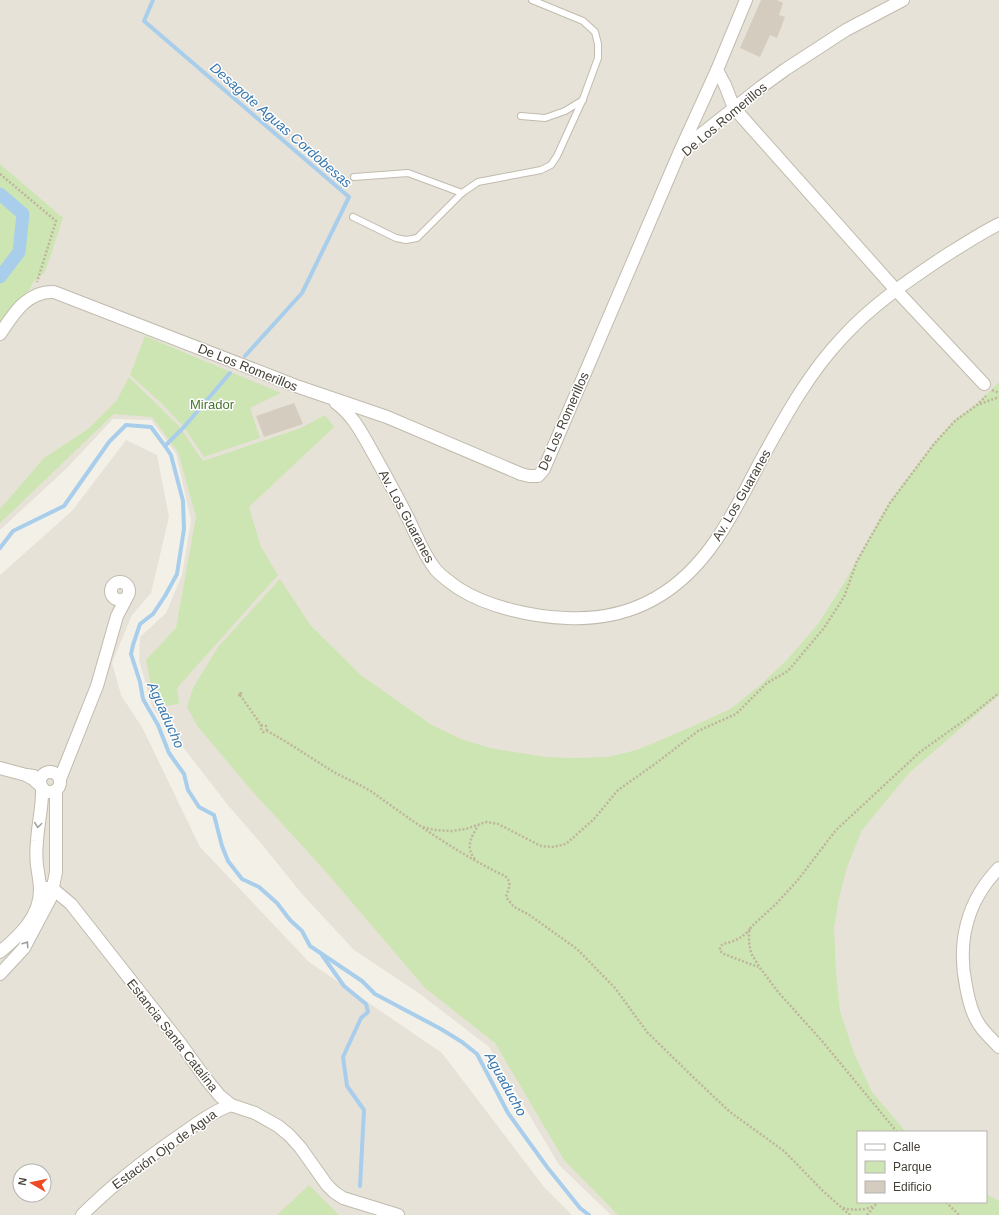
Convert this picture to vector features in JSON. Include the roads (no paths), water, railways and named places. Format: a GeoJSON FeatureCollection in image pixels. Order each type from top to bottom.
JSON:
{"type":"FeatureCollection","features":[{"type":"Feature","properties":{"kind":"street"},"geometry":{"type":"LineString","coordinates":[[680,151],[717,70],[746,0]]}},
{"type":"Feature","properties":{"kind":"street","name":"De Los Romerillos"},"geometry":{"type":"LineString","coordinates":[[0,334],[22,304],[33,296],[46,292],[54,292],[70,296],[330,399],[366,409],[387,417],[521,474],[538,476],[544,469],[680,151],[761,87],[816,49],[846,30],[903,0]]}},
{"type":"Feature","properties":{"kind":"street"},"geometry":{"type":"LineString","coordinates":[[717,70],[726,85],[734,108],[895,289],[984,384]]}},
{"type":"Feature","properties":{"kind":"street","name":"Av. Los Guaranes"},"geometry":{"type":"LineString","coordinates":[[330,399],[350,415],[393,489],[428,558],[435,569],[447,580],[461,590],[478,598],[500,606],[532,614],[553,618],[573,618],[603,617],[616,614],[631,610],[659,596],[678,583],[696,566],[716,541],[732,515],[798,395],[841,338],[895,289],[980,233],[999,224]]}},
{"type":"Feature","properties":{"kind":"street"},"geometry":{"type":"LineString","coordinates":[[0,952],[24,931],[32,919],[37,907],[40,887],[37,845],[42,799],[50,781],[65,765],[97,686],[117,616],[129,594],[130,589],[127,584],[122,582],[116,583],[112,587],[117,616]]}},
{"type":"Feature","properties":{"kind":"street"},"geometry":{"type":"LineString","coordinates":[[113,596],[118,600],[126,599]]}},
{"type":"Feature","properties":{"kind":"street"},"geometry":{"type":"LineString","coordinates":[[0,768],[26,775],[33,779],[50,781]]}},
{"type":"Feature","properties":{"kind":"street"},"geometry":{"type":"LineString","coordinates":[[0,974],[24,948],[51,897],[56,872],[50,781]]}},
{"type":"Feature","properties":{"kind":"street"},"geometry":{"type":"LineString","coordinates":[[999,868],[981,890],[969,914],[963,941],[962,968],[968,996],[976,1021],[999,1047]]}},
{"type":"Feature","properties":{"kind":"street"},"geometry":{"type":"LineString","coordinates":[[40,887],[53,889]]}},
{"type":"Feature","properties":{"kind":"street","name":"Estancia Santa Catalina"},"geometry":{"type":"LineString","coordinates":[[53,889],[70,904],[220,1096],[231,1105],[255,1113],[278,1126],[300,1147],[327,1185],[338,1195],[353,1202],[398,1215]]}},
{"type":"Feature","properties":{"kind":"street","name":"Estación Ojo de Agua"},"geometry":{"type":"LineString","coordinates":[[82,1215],[103,1194],[145,1159],[208,1116],[231,1105]]}},
{"type":"Feature","properties":{"kind":"lane"},"geometry":{"type":"LineString","coordinates":[[353,218],[396,238],[406,240],[417,238],[462,193],[478,182],[541,170],[551,165],[557,156],[583,99],[598,58],[598,44],[595,32],[583,21],[532,0]]}},
{"type":"Feature","properties":{"kind":"lane"},"geometry":{"type":"LineString","coordinates":[[521,116],[545,118],[565,111],[583,99]]}},
{"type":"Feature","properties":{"kind":"lane"},"geometry":{"type":"LineString","coordinates":[[354,177],[408,174],[462,193]]}},
{"type":"Feature","properties":{"kind":"waterway","name":"Desagote Aguas Cordobesas"},"geometry":{"type":"LineString","coordinates":[[153,0],[144,21],[349,197],[302,293],[245,356]]}},
{"type":"Feature","properties":{"kind":"waterway"},"geometry":{"type":"LineString","coordinates":[[0,194],[23,214],[19,252],[0,277]]}},
{"type":"Feature","properties":{"kind":"waterway","name":"Desagote Aguas Cordobesas"},"geometry":{"type":"LineString","coordinates":[[0,548],[13,531],[64,506],[109,442],[126,425],[151,427],[165,446],[184,427],[230,373]]}},
{"type":"Feature","properties":{"kind":"waterway","name":"Aguaducho"},"geometry":{"type":"LineString","coordinates":[[165,446],[171,455],[183,501],[184,529],[177,574],[153,614],[140,624],[131,654],[140,682],[143,699],[158,725],[169,753],[184,774],[188,790],[199,807],[214,815],[222,846],[228,861],[242,879],[259,887],[277,903],[290,920],[302,931],[310,946],[362,981],[375,994],[441,1029],[462,1042],[477,1054],[508,1113],[547,1167],[580,1208],[589,1215]]}},
{"type":"Feature","properties":{"kind":"waterway","name":"Aguaducho"},"geometry":{"type":"LineString","coordinates":[[322,955],[344,986],[366,1004],[368,1012],[361,1018],[343,1057],[347,1086],[364,1110],[360,1186]]}},
{"type":"Feature","properties":{"kind":"park label","name":"Mirador"},"geometry":{"type":"Point","coordinates":[212,404]}}]}
